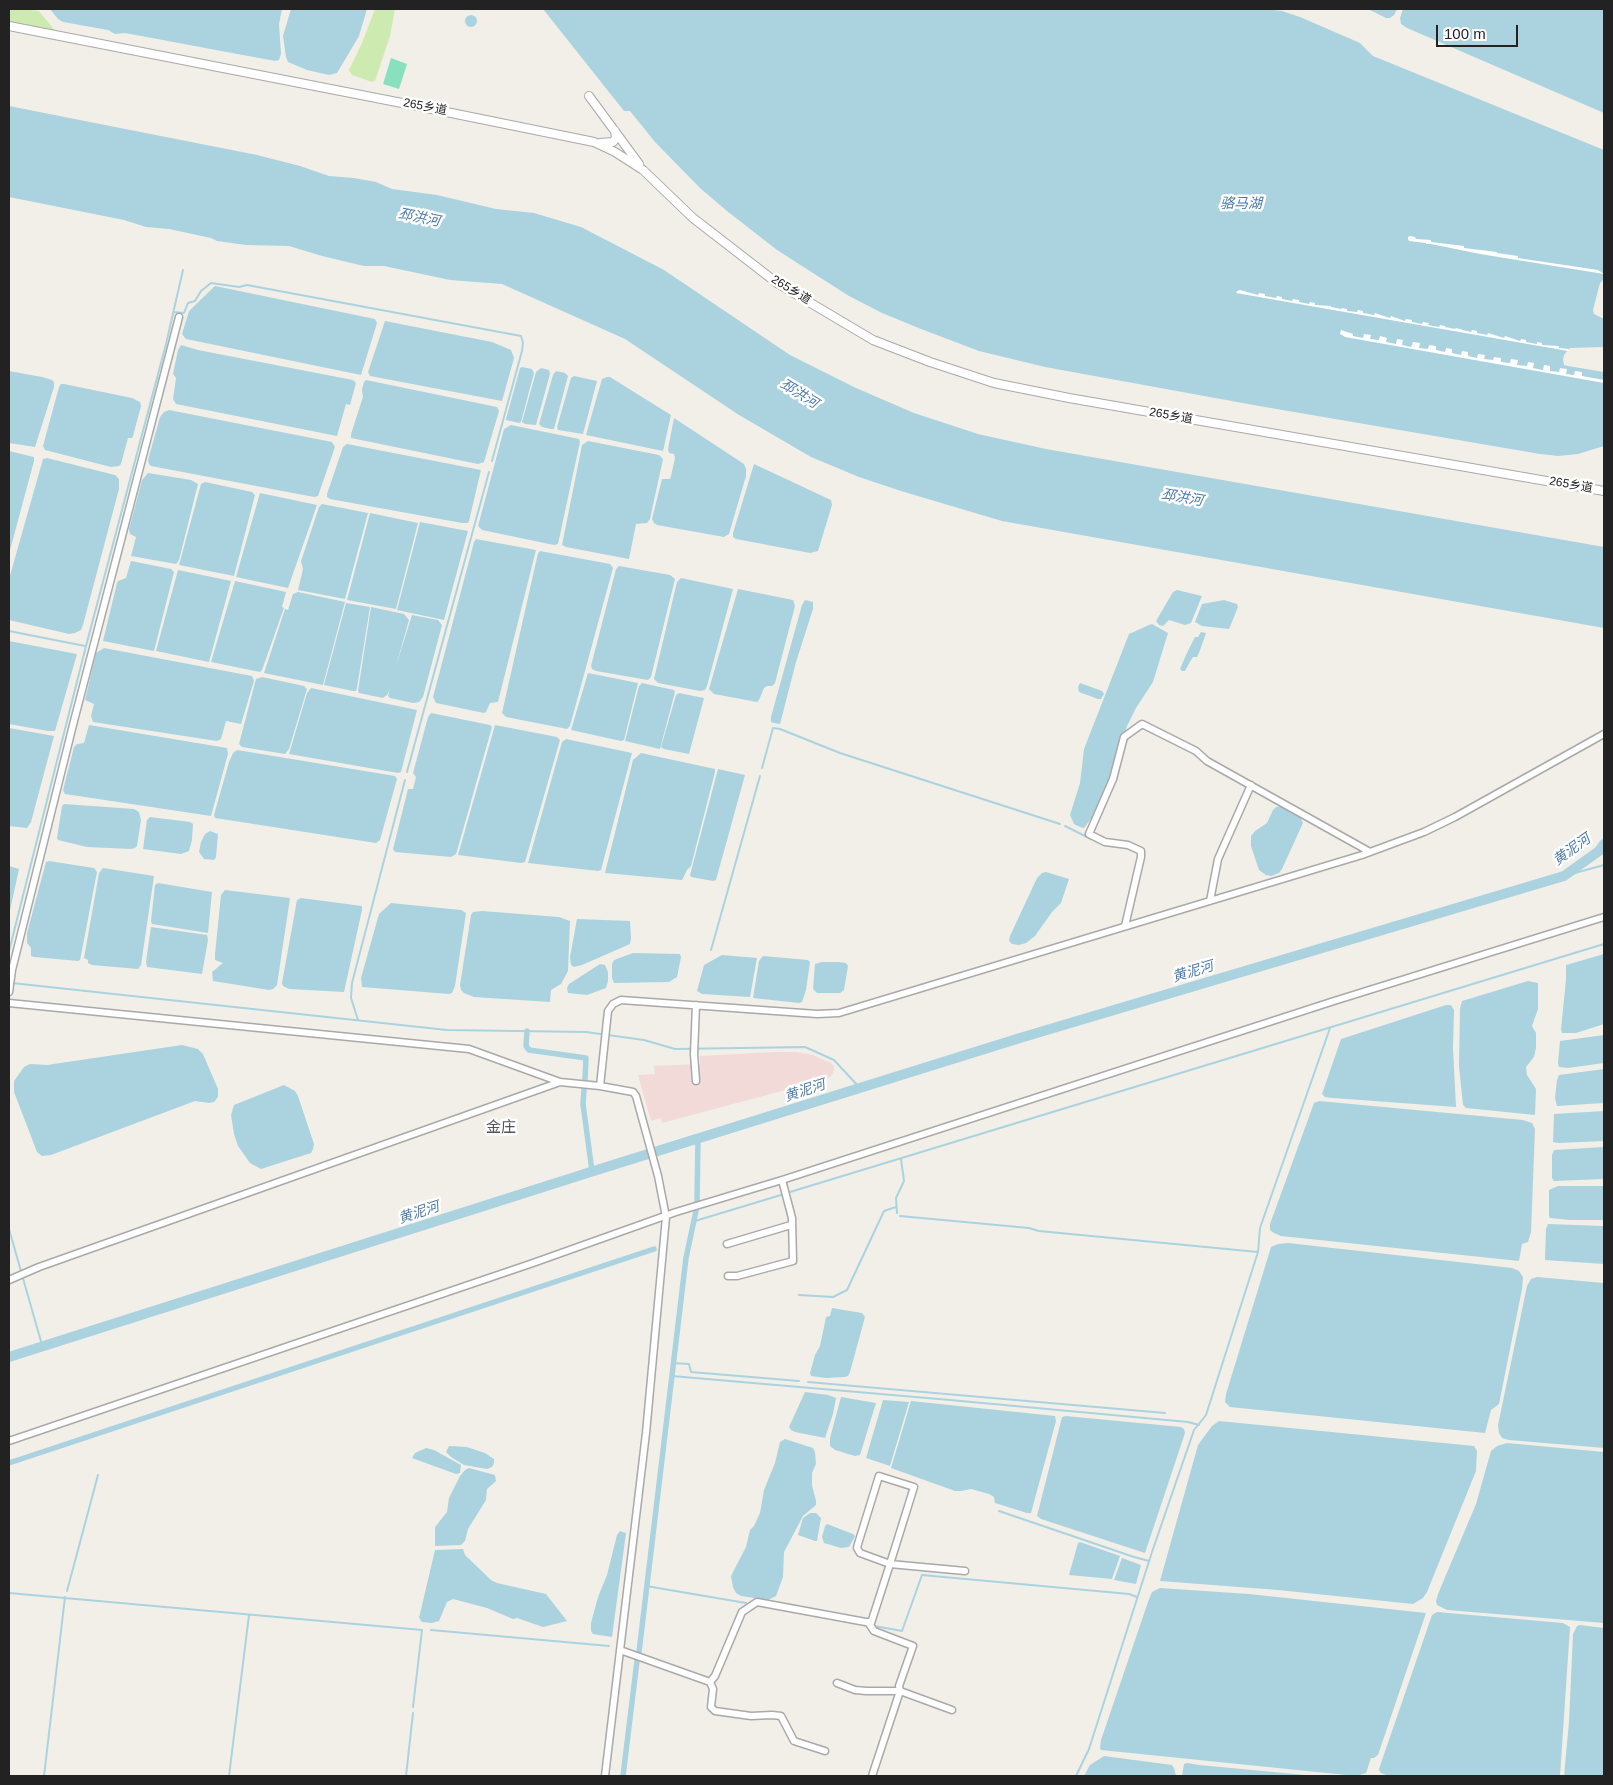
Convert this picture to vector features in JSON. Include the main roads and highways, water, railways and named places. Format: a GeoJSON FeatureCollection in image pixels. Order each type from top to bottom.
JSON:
{"type":"FeatureCollection","features":[{"type":"Feature","properties":{"kind":"water"},"geometry":{"type":"Polygon","coordinates":[[[50,9],[282,9],[279,24],[281,54],[279,60],[275,61],[125,33],[115,34],[108,30],[63,22],[50,9]]]}},
{"type":"Feature","properties":{"kind":"water"},"geometry":{"type":"Polygon","coordinates":[[[291,9],[367,9],[359,36],[337,73],[329,75],[307,70],[288,62],[283,36],[291,9]]]}},
{"type":"Feature","properties":{"kind":"water","name":"骆马湖"},"geometry":{"type":"Polygon","coordinates":[[[543,9],[1263,9],[1282,11],[1300,17],[1360,43],[1373,56],[1604,150],[1604,279],[1600,283],[1593,310],[1594,314],[1604,319],[1604,347],[1570,348],[1564,355],[1563,360],[1564,365],[1604,372],[1604,446],[1578,454],[1558,456],[1540,454],[1045,367],[979,351],[882,313],[849,296],[777,250],[700,188],[655,142],[630,111],[624,111],[543,9]]]}},
{"type":"Feature","properties":{"kind":"water"},"geometry":{"type":"Polygon","coordinates":[[[1368,9],[1397,9],[1394,15],[1386,18],[1368,9]]]}},
{"type":"Feature","properties":{"kind":"water"},"geometry":{"type":"Polygon","coordinates":[[[1403,9],[1604,9],[1604,113],[1407,28],[1401,24],[1400,18],[1403,9]]]}},
{"type":"Feature","properties":{"kind":"water"},"geometry":{"type":"Polygon","coordinates":[[[469,15],[473,15],[477,21],[473,27],[469,27],[465,23],[465,19],[469,15]]]}},
{"type":"Feature","properties":{"kind":"water","name":"邳洪河"},"geometry":{"type":"Polygon","coordinates":[[[9,106],[257,155],[329,176],[376,182],[392,189],[437,195],[496,209],[534,213],[581,227],[664,270],[790,355],[856,388],[914,413],[978,434],[1046,449],[1604,547],[1604,628],[1002,521],[901,491],[859,477],[811,457],[739,415],[625,339],[502,284],[450,280],[384,266],[364,266],[289,246],[246,245],[217,241],[169,229],[146,227],[124,220],[9,197],[9,106]]]}},
{"type":"Feature","properties":{"kind":"water"},"geometry":{"type":"Polygon","coordinates":[[[215,286],[375,319],[377,323],[361,375],[186,339],[182,334],[189,311],[215,286]]]}},
{"type":"Feature","properties":{"kind":"water"},"geometry":{"type":"Polygon","coordinates":[[[385,321],[492,342],[511,350],[514,358],[502,401],[370,376],[368,372],[385,321]]]}},
{"type":"Feature","properties":{"kind":"water"},"geometry":{"type":"Polygon","coordinates":[[[181,345],[198,350],[353,380],[356,383],[350,405],[346,404],[337,436],[176,404],[173,399],[176,378],[173,374],[178,350],[181,345]]]}},
{"type":"Feature","properties":{"kind":"water"},"geometry":{"type":"Polygon","coordinates":[[[520,368],[532,369],[534,373],[521,422],[519,423],[506,419],[520,368]]]}},
{"type":"Feature","properties":{"kind":"water"},"geometry":{"type":"Polygon","coordinates":[[[541,368],[549,370],[550,374],[536,425],[525,424],[522,422],[536,372],[541,368]]]}},
{"type":"Feature","properties":{"kind":"water"},"geometry":{"type":"Polygon","coordinates":[[[9,371],[42,377],[54,382],[35,447],[9,443],[9,371]]]}},
{"type":"Feature","properties":{"kind":"water"},"geometry":{"type":"Polygon","coordinates":[[[556,371],[565,373],[568,376],[554,429],[551,429],[542,427],[539,424],[553,375],[556,371]]]}},
{"type":"Feature","properties":{"kind":"water"},"geometry":{"type":"Polygon","coordinates":[[[574,376],[597,381],[583,434],[558,430],[557,427],[571,378],[574,376]]]}},
{"type":"Feature","properties":{"kind":"water"},"geometry":{"type":"Polygon","coordinates":[[[610,377],[671,415],[663,451],[586,435],[602,379],[610,377]]]}},
{"type":"Feature","properties":{"kind":"water"},"geometry":{"type":"Polygon","coordinates":[[[366,380],[497,407],[499,411],[484,462],[478,464],[351,438],[366,380]]]}},
{"type":"Feature","properties":{"kind":"water"},"geometry":{"type":"Polygon","coordinates":[[[61,384],[132,398],[140,402],[141,406],[133,436],[128,438],[119,466],[111,467],[45,450],[43,446],[61,384]]]}},
{"type":"Feature","properties":{"kind":"water"},"geometry":{"type":"Polygon","coordinates":[[[169,410],[332,442],[335,447],[318,496],[314,497],[151,466],[148,460],[160,417],[169,410]]]}},
{"type":"Feature","properties":{"kind":"water"},"geometry":{"type":"Polygon","coordinates":[[[674,418],[744,464],[746,476],[729,534],[724,537],[657,525],[652,519],[662,479],[670,479],[675,458],[674,454],[669,453],[668,449],[674,418]]]}},
{"type":"Feature","properties":{"kind":"water"},"geometry":{"type":"Polygon","coordinates":[[[511,425],[579,439],[580,442],[558,544],[554,545],[482,530],[478,526],[504,429],[511,425]]]}},
{"type":"Feature","properties":{"kind":"water"},"geometry":{"type":"Polygon","coordinates":[[[588,441],[659,455],[663,459],[650,519],[647,523],[636,524],[629,559],[562,545],[582,445],[588,441]]]}},
{"type":"Feature","properties":{"kind":"water"},"geometry":{"type":"Polygon","coordinates":[[[347,444],[481,470],[468,523],[330,499],[327,497],[327,494],[343,447],[347,444]]]}},
{"type":"Feature","properties":{"kind":"water"},"geometry":{"type":"Polygon","coordinates":[[[9,451],[34,457],[34,461],[9,554],[9,451]]]}},
{"type":"Feature","properties":{"kind":"water"},"geometry":{"type":"Polygon","coordinates":[[[47,458],[115,475],[119,479],[119,489],[83,625],[81,630],[69,634],[9,620],[9,579],[43,459],[47,458]]]}},
{"type":"Feature","properties":{"kind":"water"},"geometry":{"type":"Polygon","coordinates":[[[754,464],[831,500],[832,505],[818,551],[810,553],[733,537],[754,464]]]}},
{"type":"Feature","properties":{"kind":"water"},"geometry":{"type":"Polygon","coordinates":[[[148,473],[191,480],[198,484],[179,560],[176,564],[131,556],[136,537],[130,534],[129,529],[142,480],[148,473]]]}},
{"type":"Feature","properties":{"kind":"water"},"geometry":{"type":"Polygon","coordinates":[[[205,482],[252,492],[255,495],[234,576],[179,565],[201,484],[205,482]]]}},
{"type":"Feature","properties":{"kind":"water"},"geometry":{"type":"Polygon","coordinates":[[[260,493],[317,505],[288,588],[236,577],[260,493]]]}},
{"type":"Feature","properties":{"kind":"water"},"geometry":{"type":"Polygon","coordinates":[[[322,504],[368,513],[345,599],[298,590],[303,569],[301,561],[319,507],[322,504]]]}},
{"type":"Feature","properties":{"kind":"water"},"geometry":{"type":"Polygon","coordinates":[[[370,513],[418,523],[396,609],[347,600],[370,513]]]}},
{"type":"Feature","properties":{"kind":"water"},"geometry":{"type":"Polygon","coordinates":[[[420,522],[468,531],[444,620],[397,610],[420,522]]]}},
{"type":"Feature","properties":{"kind":"water"},"geometry":{"type":"Polygon","coordinates":[[[476,539],[536,550],[498,702],[490,703],[484,713],[436,703],[433,697],[476,539]]]}},
{"type":"Feature","properties":{"kind":"water"},"geometry":{"type":"Polygon","coordinates":[[[540,551],[610,564],[613,568],[570,726],[567,729],[506,717],[502,713],[540,551]]]}},
{"type":"Feature","properties":{"kind":"water"},"geometry":{"type":"Polygon","coordinates":[[[131,561],[171,569],[174,572],[154,651],[103,641],[117,583],[126,578],[131,561]]]}},
{"type":"Feature","properties":{"kind":"water"},"geometry":{"type":"Polygon","coordinates":[[[619,566],[670,575],[675,579],[651,677],[648,680],[596,671],[591,666],[616,569],[619,566]]]}},
{"type":"Feature","properties":{"kind":"water"},"geometry":{"type":"Polygon","coordinates":[[[178,570],[231,581],[209,662],[156,651],[178,570]]]}},
{"type":"Feature","properties":{"kind":"water"},"geometry":{"type":"Polygon","coordinates":[[[681,578],[733,589],[707,686],[705,690],[700,691],[658,683],[654,679],[677,582],[681,578]]]}},
{"type":"Feature","properties":{"kind":"water"},"geometry":{"type":"Polygon","coordinates":[[[235,581],[286,592],[282,607],[284,608],[260,672],[211,662],[235,581]]]}},
{"type":"Feature","properties":{"kind":"water"},"geometry":{"type":"Polygon","coordinates":[[[738,589],[793,600],[795,606],[775,683],[764,688],[757,702],[714,694],[709,689],[738,589]]]}},
{"type":"Feature","properties":{"kind":"water"},"geometry":{"type":"Polygon","coordinates":[[[1177,590],[1202,596],[1191,623],[1185,625],[1169,620],[1163,626],[1159,625],[1156,621],[1173,592],[1177,590]]]}},
{"type":"Feature","properties":{"kind":"water"},"geometry":{"type":"Polygon","coordinates":[[[298,592],[345,602],[323,685],[264,673],[285,609],[288,610],[293,594],[298,592]]]}},
{"type":"Feature","properties":{"kind":"water"},"geometry":{"type":"Polygon","coordinates":[[[805,600],[813,602],[813,609],[796,662],[780,724],[774,723],[771,722],[771,717],[805,600]]]}},
{"type":"Feature","properties":{"kind":"water"},"geometry":{"type":"Polygon","coordinates":[[[1224,600],[1237,604],[1238,607],[1229,629],[1202,626],[1195,622],[1202,604],[1224,600]]]}},
{"type":"Feature","properties":{"kind":"water"},"geometry":{"type":"Polygon","coordinates":[[[346,603],[370,607],[356,691],[324,685],[346,603]]]}},
{"type":"Feature","properties":{"kind":"water"},"geometry":{"type":"Polygon","coordinates":[[[371,607],[404,614],[409,620],[396,666],[412,615],[438,620],[442,625],[423,697],[419,702],[413,703],[390,698],[388,696],[390,689],[383,698],[359,693],[371,607]]]}},
{"type":"Feature","properties":{"kind":"water"},"geometry":{"type":"Polygon","coordinates":[[[1152,624],[1168,633],[1153,682],[1127,726],[1111,778],[1097,811],[1084,828],[1080,827],[1074,824],[1070,815],[1080,783],[1084,749],[1129,634],[1152,624]]]}},
{"type":"Feature","properties":{"kind":"water"},"geometry":{"type":"Polygon","coordinates":[[[1201,632],[1206,633],[1199,653],[1197,657],[1193,657],[1185,671],[1182,671],[1180,669],[1186,655],[1195,637],[1198,637],[1201,632]]]}},
{"type":"Feature","properties":{"kind":"water"},"geometry":{"type":"Polygon","coordinates":[[[9,641],[77,654],[55,731],[9,724],[9,641]]]}},
{"type":"Feature","properties":{"kind":"water"},"geometry":{"type":"Polygon","coordinates":[[[104,648],[252,676],[254,681],[241,724],[226,721],[221,739],[217,741],[93,722],[91,716],[94,704],[85,700],[96,653],[104,648]]]}},
{"type":"Feature","properties":{"kind":"water"},"geometry":{"type":"Polygon","coordinates":[[[588,673],[638,683],[624,740],[621,741],[571,730],[588,673]]]}},
{"type":"Feature","properties":{"kind":"water"},"geometry":{"type":"Polygon","coordinates":[[[262,677],[304,686],[307,689],[289,749],[285,754],[242,747],[239,744],[256,679],[262,677]]]}},
{"type":"Feature","properties":{"kind":"water"},"geometry":{"type":"Polygon","coordinates":[[[642,683],[674,690],[675,692],[660,749],[625,741],[639,686],[642,683]]]}},
{"type":"Feature","properties":{"kind":"water"},"geometry":{"type":"Polygon","coordinates":[[[1080,683],[1102,691],[1104,694],[1101,699],[1079,692],[1078,687],[1080,683]]]}},
{"type":"Feature","properties":{"kind":"water"},"geometry":{"type":"Polygon","coordinates":[[[311,688],[417,710],[401,772],[289,754],[307,693],[311,688]]]}},
{"type":"Feature","properties":{"kind":"water"},"geometry":{"type":"Polygon","coordinates":[[[679,693],[704,698],[689,754],[661,747],[676,695],[679,693]]]}},
{"type":"Feature","properties":{"kind":"water"},"geometry":{"type":"Polygon","coordinates":[[[431,713],[490,725],[492,727],[457,851],[451,857],[395,852],[393,849],[408,789],[413,789],[416,777],[413,773],[428,717],[431,713]]]}},
{"type":"Feature","properties":{"kind":"water"},"geometry":{"type":"Polygon","coordinates":[[[89,725],[227,748],[228,754],[211,816],[65,794],[63,790],[74,747],[77,744],[84,743],[89,725]]]}},
{"type":"Feature","properties":{"kind":"water"},"geometry":{"type":"Polygon","coordinates":[[[495,725],[557,737],[560,740],[525,862],[521,863],[458,855],[495,725]]]}},
{"type":"Feature","properties":{"kind":"water"},"geometry":{"type":"Polygon","coordinates":[[[9,728],[54,736],[31,822],[27,828],[9,826],[9,728]]]}},
{"type":"Feature","properties":{"kind":"water"},"geometry":{"type":"Polygon","coordinates":[[[566,739],[632,753],[601,870],[598,871],[528,863],[562,742],[566,739]]]}},
{"type":"Feature","properties":{"kind":"water"},"geometry":{"type":"Polygon","coordinates":[[[237,750],[395,776],[397,779],[380,840],[376,843],[215,818],[214,815],[229,762],[233,753],[237,750]]]}},
{"type":"Feature","properties":{"kind":"water"},"geometry":{"type":"Polygon","coordinates":[[[641,753],[715,769],[691,866],[682,880],[605,873],[633,760],[641,753]]]}},
{"type":"Feature","properties":{"kind":"water"},"geometry":{"type":"Polygon","coordinates":[[[718,769],[745,775],[716,880],[713,881],[691,877],[690,875],[718,769]]]}},
{"type":"Feature","properties":{"kind":"water"},"geometry":{"type":"Polygon","coordinates":[[[64,804],[134,809],[139,812],[141,820],[137,846],[131,849],[87,847],[58,840],[62,806],[64,804]]]}},
{"type":"Feature","properties":{"kind":"water"},"geometry":{"type":"Polygon","coordinates":[[[1281,806],[1300,816],[1303,823],[1282,869],[1279,873],[1271,876],[1259,870],[1251,846],[1251,836],[1267,823],[1276,807],[1281,806]]]}},
{"type":"Feature","properties":{"kind":"water"},"geometry":{"type":"Polygon","coordinates":[[[150,817],[193,824],[189,851],[181,854],[143,849],[147,820],[150,817]]]}},
{"type":"Feature","properties":{"kind":"water"},"geometry":{"type":"Polygon","coordinates":[[[210,831],[218,834],[216,857],[214,860],[204,859],[199,852],[205,834],[210,831]]]}},
{"type":"Feature","properties":{"kind":"water"},"geometry":{"type":"Polygon","coordinates":[[[46,862],[94,868],[97,872],[80,960],[78,961],[31,956],[31,948],[27,943],[27,933],[46,862]]]}},
{"type":"Feature","properties":{"kind":"water"},"geometry":{"type":"Polygon","coordinates":[[[9,866],[19,869],[9,915],[9,866]]]}},
{"type":"Feature","properties":{"kind":"water"},"geometry":{"type":"Polygon","coordinates":[[[103,868],[154,876],[141,965],[138,969],[92,965],[84,958],[99,873],[103,868]]]}},
{"type":"Feature","properties":{"kind":"water"},"geometry":{"type":"Polygon","coordinates":[[[1046,872],[1069,879],[1061,903],[1035,936],[1026,943],[1012,944],[1009,941],[1010,936],[1037,878],[1046,872]]]}},
{"type":"Feature","properties":{"kind":"water"},"geometry":{"type":"Polygon","coordinates":[[[158,883],[212,892],[208,933],[152,924],[155,885],[158,883]]]}},
{"type":"Feature","properties":{"kind":"water"},"geometry":{"type":"Polygon","coordinates":[[[225,890],[290,898],[277,985],[273,989],[269,990],[213,981],[212,972],[223,963],[215,960],[215,954],[221,895],[225,890]]]}},
{"type":"Feature","properties":{"kind":"water"},"geometry":{"type":"Polygon","coordinates":[[[301,898],[362,906],[344,992],[289,989],[283,986],[297,900],[301,898]]]}},
{"type":"Feature","properties":{"kind":"water"},"geometry":{"type":"Polygon","coordinates":[[[391,903],[461,910],[466,913],[455,986],[452,993],[362,987],[361,978],[379,914],[391,903]]]}},
{"type":"Feature","properties":{"kind":"water"},"geometry":{"type":"Polygon","coordinates":[[[482,911],[559,917],[570,921],[568,971],[561,984],[551,990],[550,1002],[474,997],[461,990],[460,985],[471,915],[473,912],[482,911]]]}},
{"type":"Feature","properties":{"kind":"water"},"geometry":{"type":"Polygon","coordinates":[[[577,919],[630,921],[630,944],[574,967],[571,965],[570,957],[577,919]]]}},
{"type":"Feature","properties":{"kind":"water"},"geometry":{"type":"Polygon","coordinates":[[[151,927],[207,935],[208,940],[202,974],[147,967],[151,927]]]}},
{"type":"Feature","properties":{"kind":"water"},"geometry":{"type":"Polygon","coordinates":[[[633,953],[680,954],[677,977],[669,982],[614,983],[612,964],[614,960],[633,953]]]}},
{"type":"Feature","properties":{"kind":"water"},"geometry":{"type":"Polygon","coordinates":[[[1604,954],[1604,1024],[1576,1033],[1562,1033],[1566,965],[1604,954]]]}},
{"type":"Feature","properties":{"kind":"water"},"geometry":{"type":"Polygon","coordinates":[[[722,955],[757,958],[750,997],[702,994],[697,991],[704,965],[722,955]]]}},
{"type":"Feature","properties":{"kind":"water"},"geometry":{"type":"Polygon","coordinates":[[[763,956],[808,960],[810,962],[806,990],[802,1002],[753,998],[759,961],[763,956]]]}},
{"type":"Feature","properties":{"kind":"water"},"geometry":{"type":"Polygon","coordinates":[[[822,962],[846,963],[848,966],[844,990],[840,993],[817,993],[813,989],[815,964],[822,962]]]}},
{"type":"Feature","properties":{"kind":"water"},"geometry":{"type":"Polygon","coordinates":[[[600,964],[605,965],[608,972],[606,988],[587,995],[568,993],[567,988],[569,984],[600,964]]]}},
{"type":"Feature","properties":{"kind":"water"},"geometry":{"type":"Polygon","coordinates":[[[1528,981],[1538,983],[1538,1009],[1532,1026],[1536,1033],[1536,1048],[1534,1057],[1526,1067],[1527,1075],[1536,1089],[1535,1115],[1466,1108],[1463,1105],[1459,1066],[1460,1008],[1462,1001],[1528,981]]]}},
{"type":"Feature","properties":{"kind":"water"},"geometry":{"type":"Polygon","coordinates":[[[1451,1005],[1454,1010],[1453,1048],[1456,1107],[1333,1098],[1325,1097],[1322,1094],[1341,1039],[1451,1005]]]}},
{"type":"Feature","properties":{"kind":"water"},"geometry":{"type":"Polygon","coordinates":[[[1604,1035],[1604,1063],[1568,1068],[1559,1067],[1560,1041],[1604,1035]]]}},
{"type":"Feature","properties":{"kind":"water"},"geometry":{"type":"Polygon","coordinates":[[[182,1045],[198,1049],[203,1054],[218,1089],[218,1097],[214,1102],[195,1101],[51,1155],[42,1156],[37,1152],[14,1092],[14,1081],[24,1067],[30,1064],[47,1065],[182,1045]]]}},
{"type":"Feature","properties":{"kind":"water"},"geometry":{"type":"Polygon","coordinates":[[[1604,1069],[1604,1103],[1557,1106],[1555,1098],[1559,1075],[1604,1069]]]}},
{"type":"Feature","properties":{"kind":"water"},"geometry":{"type":"Polygon","coordinates":[[[284,1085],[295,1091],[298,1096],[314,1144],[313,1149],[311,1153],[261,1169],[250,1163],[238,1146],[231,1115],[234,1105],[284,1085]]]}},
{"type":"Feature","properties":{"kind":"water"},"geometry":{"type":"Polygon","coordinates":[[[1319,1101],[1523,1120],[1532,1123],[1535,1129],[1531,1232],[1528,1242],[1522,1244],[1519,1261],[1281,1236],[1270,1230],[1270,1224],[1314,1103],[1319,1101]]]}},
{"type":"Feature","properties":{"kind":"water"},"geometry":{"type":"Polygon","coordinates":[[[1604,1111],[1604,1141],[1553,1142],[1554,1114],[1604,1111]]]}},
{"type":"Feature","properties":{"kind":"water"},"geometry":{"type":"Polygon","coordinates":[[[1604,1147],[1604,1179],[1554,1181],[1552,1178],[1552,1155],[1554,1150],[1604,1147]]]}},
{"type":"Feature","properties":{"kind":"water"},"geometry":{"type":"Polygon","coordinates":[[[1558,1186],[1604,1186],[1604,1220],[1550,1218],[1549,1190],[1558,1186]]]}},
{"type":"Feature","properties":{"kind":"water"},"geometry":{"type":"Polygon","coordinates":[[[1548,1224],[1604,1226],[1604,1264],[1545,1260],[1546,1229],[1548,1224]]]}},
{"type":"Feature","properties":{"kind":"water"},"geometry":{"type":"Polygon","coordinates":[[[1288,1243],[1512,1268],[1519,1271],[1523,1277],[1522,1289],[1499,1404],[1491,1410],[1485,1433],[1230,1407],[1225,1402],[1226,1394],[1271,1247],[1288,1243]]]}},
{"type":"Feature","properties":{"kind":"water"},"geometry":{"type":"Polygon","coordinates":[[[1537,1277],[1604,1283],[1604,1448],[1509,1440],[1502,1438],[1499,1433],[1498,1425],[1527,1286],[1531,1279],[1537,1277]]]}},
{"type":"Feature","properties":{"kind":"water"},"geometry":{"type":"Polygon","coordinates":[[[832,1308],[862,1313],[865,1317],[850,1372],[845,1377],[826,1378],[811,1376],[810,1373],[815,1355],[820,1346],[826,1317],[830,1316],[832,1308]]]}},
{"type":"Feature","properties":{"kind":"water"},"geometry":{"type":"Polygon","coordinates":[[[805,1392],[836,1398],[825,1438],[795,1432],[789,1427],[805,1392]]]}},
{"type":"Feature","properties":{"kind":"water"},"geometry":{"type":"Polygon","coordinates":[[[841,1397],[876,1403],[860,1455],[855,1456],[835,1450],[830,1446],[830,1438],[841,1397]]]}},
{"type":"Feature","properties":{"kind":"water"},"geometry":{"type":"Polygon","coordinates":[[[883,1400],[909,1402],[890,1466],[866,1458],[883,1400]]]}},
{"type":"Feature","properties":{"kind":"water"},"geometry":{"type":"Polygon","coordinates":[[[911,1401],[1055,1416],[1056,1421],[1031,1513],[995,1503],[994,1497],[989,1494],[971,1489],[955,1491],[891,1468],[911,1401]]]}},
{"type":"Feature","properties":{"kind":"water"},"geometry":{"type":"Polygon","coordinates":[[[1062,1417],[1181,1427],[1184,1429],[1185,1433],[1145,1553],[1041,1519],[1037,1516],[1062,1417]]]}},
{"type":"Feature","properties":{"kind":"water"},"geometry":{"type":"Polygon","coordinates":[[[1219,1421],[1474,1446],[1477,1451],[1476,1471],[1423,1598],[1413,1604],[1278,1590],[1160,1581],[1198,1445],[1212,1426],[1219,1421]]]}},
{"type":"Feature","properties":{"kind":"water"},"geometry":{"type":"Polygon","coordinates":[[[785,1439],[813,1448],[815,1452],[816,1464],[812,1473],[812,1485],[816,1505],[803,1516],[784,1552],[783,1577],[776,1596],[768,1600],[741,1596],[736,1593],[733,1587],[731,1576],[746,1547],[750,1530],[760,1513],[764,1490],[775,1463],[780,1442],[785,1439]]]}},
{"type":"Feature","properties":{"kind":"water"},"geometry":{"type":"Polygon","coordinates":[[[1507,1443],[1604,1452],[1604,1623],[1447,1610],[1437,1605],[1438,1594],[1476,1504],[1491,1451],[1497,1446],[1507,1443]]]}},
{"type":"Feature","properties":{"kind":"water"},"geometry":{"type":"Polygon","coordinates":[[[449,1446],[467,1447],[485,1453],[494,1459],[494,1463],[492,1467],[487,1469],[464,1465],[446,1452],[449,1446]]]}},
{"type":"Feature","properties":{"kind":"water"},"geometry":{"type":"Polygon","coordinates":[[[426,1448],[434,1450],[461,1465],[460,1473],[456,1474],[412,1458],[415,1453],[426,1448]]]}},
{"type":"Feature","properties":{"kind":"water"},"geometry":{"type":"Polygon","coordinates":[[[469,1468],[495,1475],[496,1481],[487,1489],[486,1500],[468,1529],[465,1541],[461,1545],[435,1546],[435,1527],[447,1512],[449,1498],[460,1476],[469,1468]]]}},
{"type":"Feature","properties":{"kind":"water"},"geometry":{"type":"Polygon","coordinates":[[[810,1513],[816,1513],[821,1518],[817,1541],[798,1535],[803,1518],[810,1513]]]}},
{"type":"Feature","properties":{"kind":"water"},"geometry":{"type":"Polygon","coordinates":[[[827,1524],[855,1536],[849,1547],[841,1548],[824,1543],[822,1537],[827,1524]]]}},
{"type":"Feature","properties":{"kind":"water"},"geometry":{"type":"Polygon","coordinates":[[[620,1531],[626,1533],[612,1637],[593,1634],[591,1623],[598,1597],[607,1575],[617,1535],[620,1531]]]}},
{"type":"Feature","properties":{"kind":"water"},"geometry":{"type":"Polygon","coordinates":[[[1080,1542],[1120,1556],[1112,1579],[1069,1575],[1078,1543],[1080,1542]]]}},
{"type":"Feature","properties":{"kind":"water"},"geometry":{"type":"Polygon","coordinates":[[[463,1549],[465,1555],[491,1580],[546,1594],[567,1621],[543,1627],[517,1618],[513,1619],[487,1608],[453,1599],[447,1602],[439,1621],[432,1623],[422,1622],[419,1618],[435,1550],[463,1549]]]}},
{"type":"Feature","properties":{"kind":"water"},"geometry":{"type":"Polygon","coordinates":[[[1122,1558],[1141,1565],[1136,1584],[1114,1580],[1122,1558]]]}},
{"type":"Feature","properties":{"kind":"water"},"geometry":{"type":"Polygon","coordinates":[[[1160,1588],[1249,1594],[1426,1613],[1378,1755],[1371,1758],[1366,1773],[1356,1776],[1101,1750],[1101,1740],[1149,1599],[1152,1592],[1160,1588]]]}},
{"type":"Feature","properties":{"kind":"water"},"geometry":{"type":"Polygon","coordinates":[[[1437,1612],[1563,1623],[1570,1627],[1560,1776],[1389,1776],[1381,1773],[1379,1770],[1380,1766],[1432,1615],[1437,1612]]]}},
{"type":"Feature","properties":{"kind":"water"},"geometry":{"type":"Polygon","coordinates":[[[1577,1626],[1604,1628],[1604,1776],[1564,1776],[1569,1722],[1573,1634],[1577,1626]]]}},
{"type":"Feature","properties":{"kind":"water"},"geometry":{"type":"Polygon","coordinates":[[[1104,1756],[1172,1765],[1176,1776],[1084,1776],[1090,1765],[1104,1756]]]}},
{"type":"Feature","properties":{"kind":"water"},"geometry":{"type":"Polygon","coordinates":[[[1184,1764],[1316,1776],[1182,1776],[1184,1764]]]}},
{"type":"Feature","properties":{"kind":"waterway"},"geometry":{"type":"LineString","coordinates":[[9,951],[86,646],[166,344],[183,270]]}},
{"type":"Feature","properties":{"kind":"waterway"},"geometry":{"type":"LineString","coordinates":[[174,312],[184,313],[188,303],[195,301],[201,291],[211,283],[239,287],[247,285],[521,336],[523,343],[522,351],[492,461]]}},
{"type":"Feature","properties":{"kind":"waterway"},"geometry":{"type":"LineString","coordinates":[[407,772],[489,472]]}},
{"type":"Feature","properties":{"kind":"waterway"},"geometry":{"type":"LineString","coordinates":[[9,631],[85,646]]}},
{"type":"Feature","properties":{"kind":"waterway"},"geometry":{"type":"LineString","coordinates":[[762,768],[773,728],[780,729],[840,753],[1060,824]]}},
{"type":"Feature","properties":{"kind":"waterway"},"geometry":{"type":"LineString","coordinates":[[711,950],[760,776]]}},
{"type":"Feature","properties":{"kind":"waterway"},"geometry":{"type":"LineString","coordinates":[[358,1020],[351,998],[352,983],[405,780]]}},
{"type":"Feature","properties":{"kind":"waterway"},"geometry":{"type":"LineString","coordinates":[[1065,826],[1091,839]]}},
{"type":"Feature","properties":{"kind":"waterway","name":"黄泥河"},"geometry":{"type":"LineString","coordinates":[[9,1357],[1020,1038],[1564,876],[1599,851],[1604,844]]}},
{"type":"Feature","properties":{"kind":"waterway"},"geometry":{"type":"LineString","coordinates":[[1564,876],[1604,865]]}},
{"type":"Feature","properties":{"kind":"waterway"},"geometry":{"type":"LineString","coordinates":[[790,1192],[1604,944]]}},
{"type":"Feature","properties":{"kind":"waterway"},"geometry":{"type":"LineString","coordinates":[[12,983],[447,1030],[586,1032],[644,1040],[675,1049],[805,1047],[834,1060],[860,1088]]}},
{"type":"Feature","properties":{"kind":"waterway"},"geometry":{"type":"LineString","coordinates":[[1076,1776],[1089,1749],[1152,1552],[1194,1430],[1206,1415],[1258,1252],[1260,1228],[1330,1028]]}},
{"type":"Feature","properties":{"kind":"waterway"},"geometry":{"type":"LineString","coordinates":[[527,1031],[526,1046],[529,1050],[586,1058],[585,1079]]}},
{"type":"Feature","properties":{"kind":"waterway"},"geometry":{"type":"LineString","coordinates":[[584,1090],[583,1104],[592,1171]]}},
{"type":"Feature","properties":{"kind":"waterway"},"geometry":{"type":"LineString","coordinates":[[697,1201],[698,1138]]}},
{"type":"Feature","properties":{"kind":"waterway"},"geometry":{"type":"LineString","coordinates":[[897,1213],[896,1198],[904,1181],[901,1159]]}},
{"type":"Feature","properties":{"kind":"waterway"},"geometry":{"type":"LineString","coordinates":[[695,1221],[781,1195]]}},
{"type":"Feature","properties":{"kind":"waterway"},"geometry":{"type":"LineString","coordinates":[[799,1295],[833,1297],[847,1290],[884,1211],[896,1207]]}},
{"type":"Feature","properties":{"kind":"waterway"},"geometry":{"type":"LineString","coordinates":[[639,1652],[686,1258],[696,1211]]}},
{"type":"Feature","properties":{"kind":"waterway"},"geometry":{"type":"LineString","coordinates":[[900,1216],[1258,1252]]}},
{"type":"Feature","properties":{"kind":"waterway"},"geometry":{"type":"LineString","coordinates":[[9,1229],[42,1345]]}},
{"type":"Feature","properties":{"kind":"waterway"},"geometry":{"type":"LineString","coordinates":[[9,1463],[654,1249]]}},
{"type":"Feature","properties":{"kind":"waterway"},"geometry":{"type":"LineString","coordinates":[[673,1363],[689,1364],[691,1372],[799,1381]]}},
{"type":"Feature","properties":{"kind":"waterway"},"geometry":{"type":"LineString","coordinates":[[672,1376],[1188,1422],[1199,1425]]}},
{"type":"Feature","properties":{"kind":"waterway"},"geometry":{"type":"LineString","coordinates":[[808,1382],[1165,1413]]}},
{"type":"Feature","properties":{"kind":"waterway"},"geometry":{"type":"LineString","coordinates":[[67,1591],[98,1475]]}},
{"type":"Feature","properties":{"kind":"waterway"},"geometry":{"type":"LineString","coordinates":[[999,1511],[1149,1561]]}},
{"type":"Feature","properties":{"kind":"waterway"},"geometry":{"type":"LineString","coordinates":[[874,1626],[902,1631],[922,1575],[1129,1594],[1137,1597]]}},
{"type":"Feature","properties":{"kind":"waterway"},"geometry":{"type":"LineString","coordinates":[[646,1586],[746,1603]]}},
{"type":"Feature","properties":{"kind":"waterway"},"geometry":{"type":"LineString","coordinates":[[9,1593],[422,1630],[413,1707]]}},
{"type":"Feature","properties":{"kind":"waterway"},"geometry":{"type":"LineString","coordinates":[[44,1776],[65,1597]]}},
{"type":"Feature","properties":{"kind":"waterway"},"geometry":{"type":"LineString","coordinates":[[229,1776],[249,1615]]}},
{"type":"Feature","properties":{"kind":"waterway"},"geometry":{"type":"LineString","coordinates":[[431,1630],[609,1646]]}},
{"type":"Feature","properties":{"kind":"waterway"},"geometry":{"type":"LineString","coordinates":[[623,1776],[637,1661]]}},
{"type":"Feature","properties":{"kind":"waterway"},"geometry":{"type":"LineString","coordinates":[[406,1776],[413,1713]]}},
{"type":"Feature","properties":{"kind":"district","name":"金庄"},"geometry":{"type":"Point","coordinates":[501,1128]}}]}
